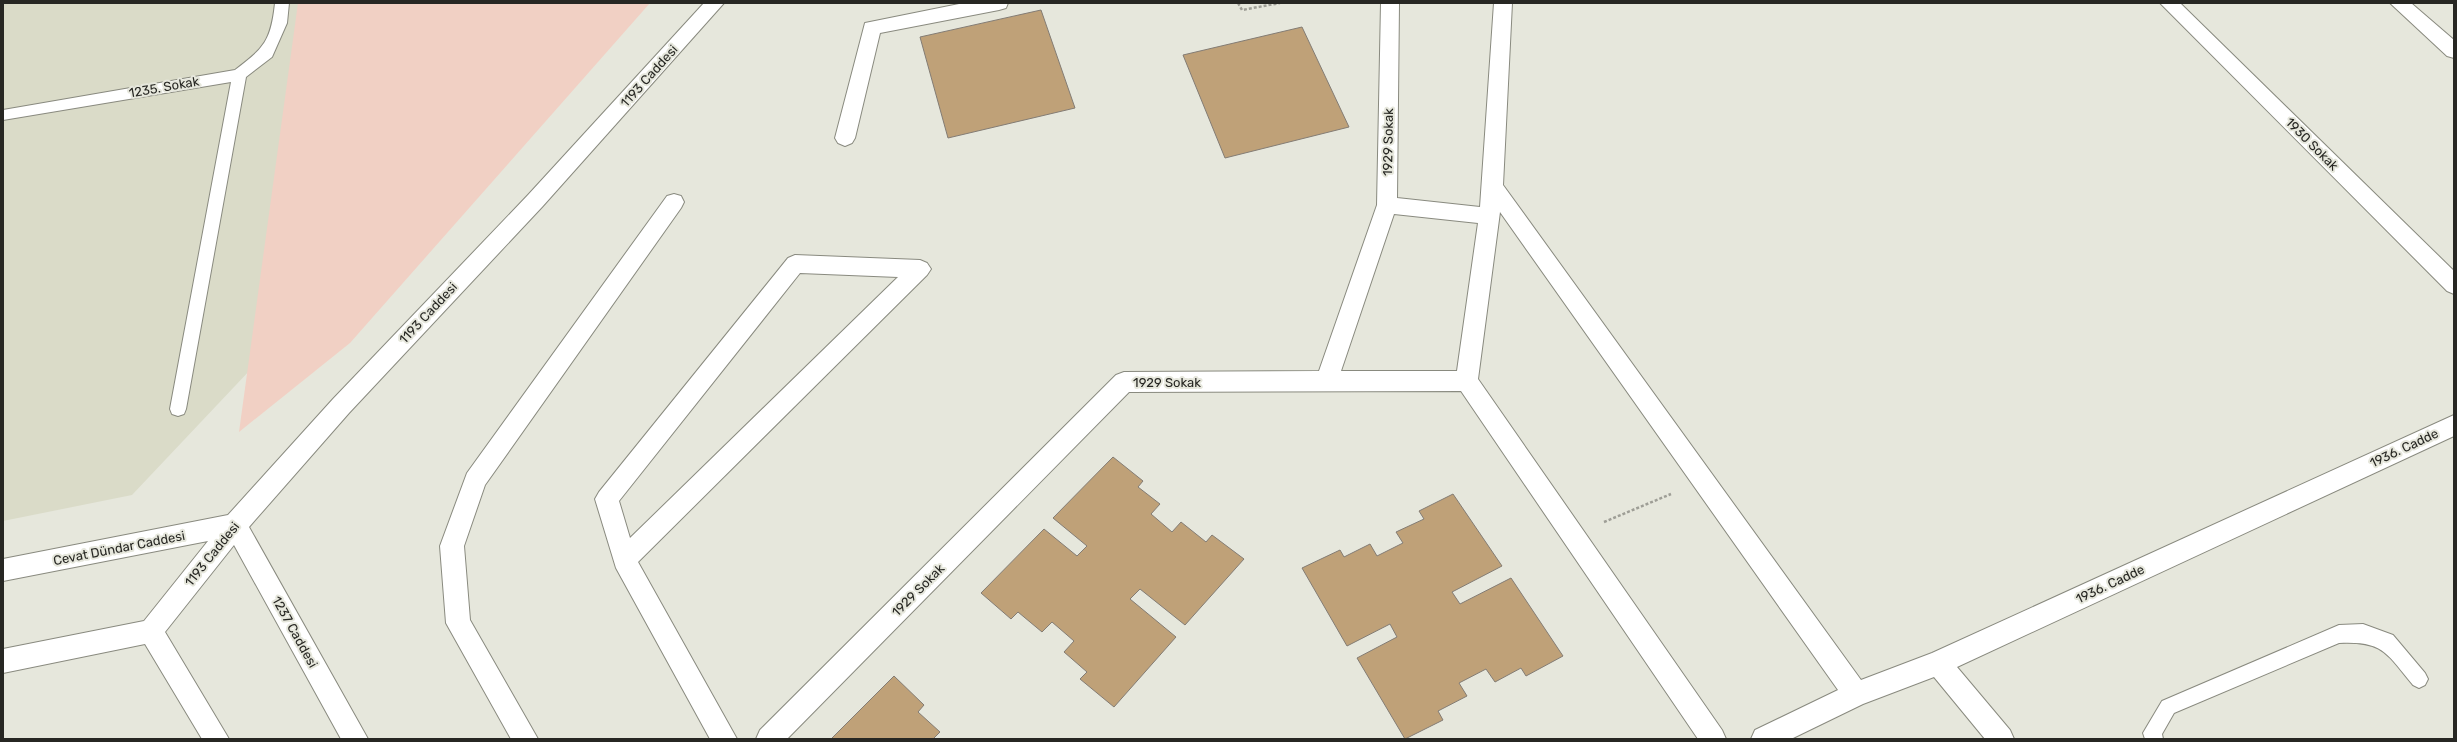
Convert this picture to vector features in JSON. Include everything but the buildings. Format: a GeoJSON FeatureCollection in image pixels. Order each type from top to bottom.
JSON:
{"type":"FeatureCollection","features":[{"type":"Feature","properties":{"kind":"street","name":"1193 Caddesi"},"geometry":{"type":"LineString","coordinates":[[151,631],[234,525],[341,406],[540,195],[715,3]]}},
{"type":"Feature","properties":{"kind":"street"},"geometry":{"type":"LineString","coordinates":[[845,138],[872,28],[999,3]]}},
{"type":"Feature","properties":{"kind":"street","name":"1929 Sokak"},"geometry":{"type":"LineString","coordinates":[[768,739],[1124,382],[1327,381],[1387,205],[1390,3]]}},
{"type":"Feature","properties":{"kind":"street"},"geometry":{"type":"LineString","coordinates":[[1503,3],[1494,187],[1467,381],[1713,739]]}},
{"type":"Feature","properties":{"kind":"street","name":"1930 Sokak"},"geometry":{"type":"LineString","coordinates":[[2169,3],[2454,285]]}},
{"type":"Feature","properties":{"kind":"street"},"geometry":{"type":"LineString","coordinates":[[2399,3],[2454,51]]}},
{"type":"Feature","properties":{"kind":"street"},"geometry":{"type":"LineString","coordinates":[[1494,187],[1856,694]]}},
{"type":"Feature","properties":{"kind":"street"},"geometry":{"type":"LineString","coordinates":[[525,739],[458,623],[452,546],[475,480],[674,202]]}},
{"type":"Feature","properties":{"kind":"street"},"geometry":{"type":"LineString","coordinates":[[1387,205],[1489,216]]}},
{"type":"Feature","properties":{"kind":"street"},"geometry":{"type":"LineString","coordinates":[[624,560],[920,269],[795,264],[607,499],[624,560],[724,739]]}},
{"type":"Feature","properties":{"kind":"street"},"geometry":{"type":"LineString","coordinates":[[1327,381],[1467,381]]}},
{"type":"Feature","properties":{"kind":"street","name":"1936. Cadde"},"geometry":{"type":"LineString","coordinates":[[1766,739],[1856,694],[1938,662],[2454,425]]}},
{"type":"Feature","properties":{"kind":"street","name":"Cevat Dündar Caddesi"},"geometry":{"type":"LineString","coordinates":[[3,570],[234,525]]}},
{"type":"Feature","properties":{"kind":"street","name":"1237 Caddesi"},"geometry":{"type":"LineString","coordinates":[[234,525],[355,739]]}},
{"type":"Feature","properties":{"kind":"street"},"geometry":{"type":"LineString","coordinates":[[3,661],[151,631],[216,739]]}},
{"type":"Feature","properties":{"kind":"street"},"geometry":{"type":"LineString","coordinates":[[1938,662],[2001,739]]}},
{"type":"Feature","properties":{"kind":"lane","name":"1235. Sokak"},"geometry":{"type":"LineString","coordinates":[[3,115],[239,75],[267,53],[280,23],[282,3]]}},
{"type":"Feature","properties":{"kind":"lane"},"geometry":{"type":"LineString","coordinates":[[178,409],[239,75]]}},
{"type":"Feature","properties":{"kind":"lane"},"geometry":{"type":"LineString","coordinates":[[2154,739],[2152,733],[2168,707],[2339,634],[2363,633],[2387,641],[2418,679]]}},
{"type":"Feature","properties":{"kind":"path"},"geometry":{"type":"LineString","coordinates":[[1238,3],[1242,10],[1280,3]]}},
{"type":"Feature","properties":{"kind":"path"},"geometry":{"type":"LineString","coordinates":[[1573,535],[1703,480]]}},
{"type":"Feature","properties":{"kind":"shaded area"},"geometry":{"type":"Polygon","coordinates":[[[3,3],[597,3],[132,495],[3,521],[3,3]]]}},
{"type":"Feature","properties":{"kind":"shaded area"},"geometry":{"type":"Polygon","coordinates":[[[298,3],[650,3],[350,343],[239,432],[298,3]]]}}]}
